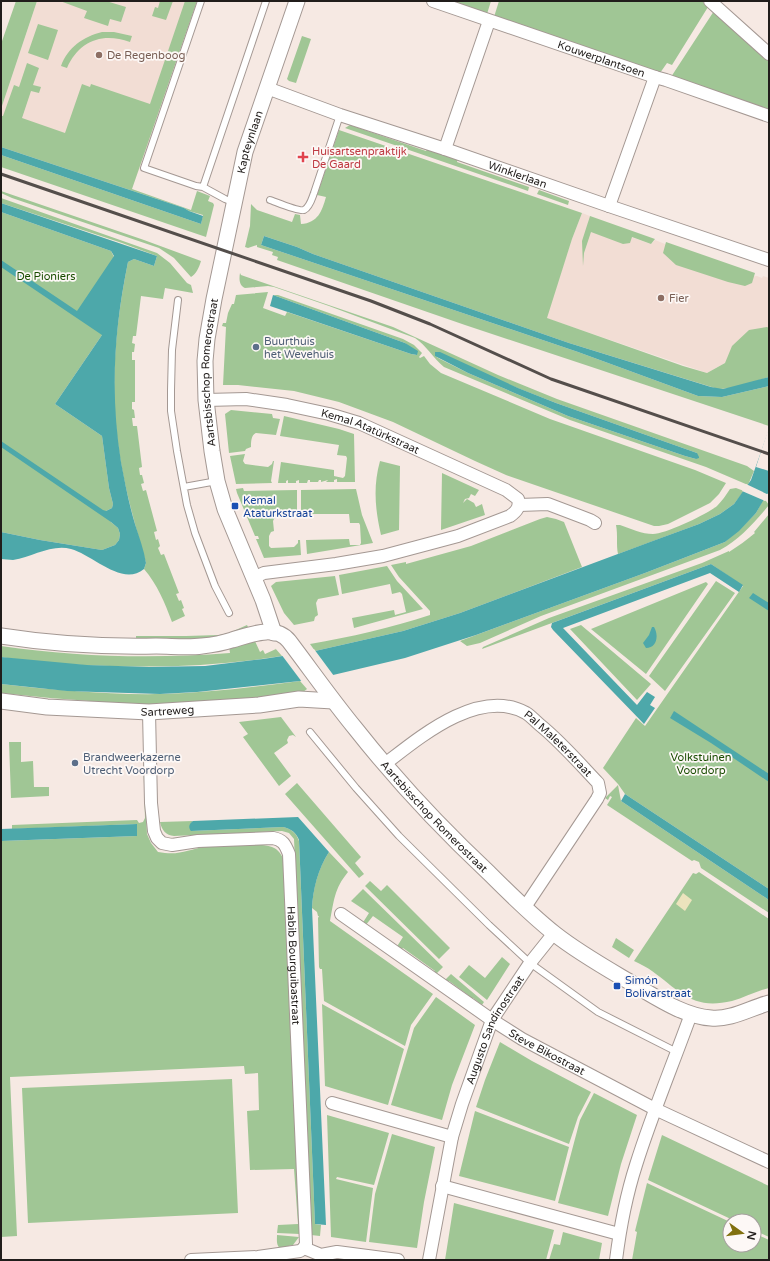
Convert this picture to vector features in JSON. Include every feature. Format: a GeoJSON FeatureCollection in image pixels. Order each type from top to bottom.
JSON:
{"type":"FeatureCollection","features":[{"type":"Feature","properties":{"kind":"street","name":"Kapteynlaan"},"geometry":{"type":"LineString","coordinates":[[217,287],[245,152],[297,1]]}},
{"type":"Feature","properties":{"kind":"street","name":"Kouwerplantsoen"},"geometry":{"type":"LineString","coordinates":[[433,1],[769,116]]}},
{"type":"Feature","properties":{"kind":"street"},"geometry":{"type":"LineString","coordinates":[[710,1],[769,54]]}},
{"type":"Feature","properties":{"kind":"street"},"geometry":{"type":"LineString","coordinates":[[445,149],[489,21]]}},
{"type":"Feature","properties":{"kind":"street"},"geometry":{"type":"LineString","coordinates":[[609,206],[655,77]]}},
{"type":"Feature","properties":{"kind":"street","name":"Winklerlaan"},"geometry":{"type":"LineString","coordinates":[[267,88],[340,115],[445,149],[769,260]]}},
{"type":"Feature","properties":{"kind":"street","name":"Aartsbisschop Romerostraat"},"geometry":{"type":"LineString","coordinates":[[217,287],[207,339],[205,361],[206,400],[212,451],[217,481],[225,508],[253,578],[264,600],[274,633],[284,636],[292,645],[333,701],[385,764],[450,837],[554,933],[579,952],[629,982],[676,1008],[691,1014],[712,1018],[722,1018],[769,1003]]}},
{"type":"Feature","properties":{"kind":"street","name":"Kemal Atatürkstraat"},"geometry":{"type":"LineString","coordinates":[[206,400],[246,399],[284,404],[329,414],[359,423],[506,490],[518,499],[519,505]]}},
{"type":"Feature","properties":{"kind":"street"},"geometry":{"type":"LineString","coordinates":[[253,578],[264,572],[336,564],[383,556],[458,536],[510,516],[517,511],[519,505],[548,504],[595,523]]}},
{"type":"Feature","properties":{"kind":"street"},"geometry":{"type":"LineString","coordinates":[[1,636],[85,645],[202,646],[230,641],[259,633],[274,633]]}},
{"type":"Feature","properties":{"kind":"street"},"geometry":{"type":"LineString","coordinates":[[1,696],[85,704],[85,709]]}},
{"type":"Feature","properties":{"kind":"street","name":"Sartreweg"},"geometry":{"type":"LineString","coordinates":[[1,701],[47,707],[149,712],[243,706],[299,699],[333,701]]}},
{"type":"Feature","properties":{"kind":"street","name":"Pal Maleterstraat"},"geometry":{"type":"LineString","coordinates":[[385,764],[427,731],[477,708],[511,706],[526,714],[553,736],[598,783],[600,793],[588,814],[525,907]]}},
{"type":"Feature","properties":{"kind":"street","name":"Habib Bourguibastraat"},"geometry":{"type":"LineString","coordinates":[[149,712],[152,803],[154,831],[157,838],[162,843],[172,845],[198,841],[273,838],[280,840],[286,846],[289,854],[305,1212],[306,1244],[304,1248]]}},
{"type":"Feature","properties":{"kind":"street","name":"Steve Bikostraat"},"geometry":{"type":"LineString","coordinates":[[341,914],[492,1020],[522,1039],[655,1109],[769,1162]]}},
{"type":"Feature","properties":{"kind":"street","name":"Augusto Sandinostraat"},"geometry":{"type":"LineString","coordinates":[[429,1260],[452,1136],[492,1020],[530,962],[554,933]]}},
{"type":"Feature","properties":{"kind":"street"},"geometry":{"type":"LineString","coordinates":[[616,1260],[619,1234],[636,1166],[655,1109],[691,1014]]}},
{"type":"Feature","properties":{"kind":"street"},"geometry":{"type":"LineString","coordinates":[[332,1103],[452,1136]]}},
{"type":"Feature","properties":{"kind":"street"},"geometry":{"type":"LineString","coordinates":[[442,1186],[619,1234]]}},
{"type":"Feature","properties":{"kind":"street"},"geometry":{"type":"LineString","coordinates":[[191,1260],[258,1258],[300,1252],[304,1248],[322,1255],[337,1252],[398,1260]]}},
{"type":"Feature","properties":{"kind":"lane"},"geometry":{"type":"LineString","coordinates":[[201,1],[144,168],[203,187],[234,203]]}},
{"type":"Feature","properties":{"kind":"lane"},"geometry":{"type":"LineString","coordinates":[[203,187],[266,1]]}},
{"type":"Feature","properties":{"kind":"lane"},"geometry":{"type":"LineString","coordinates":[[270,200],[297,209],[306,210],[314,193],[340,115]]}},
{"type":"Feature","properties":{"kind":"lane"},"geometry":{"type":"LineString","coordinates":[[178,300],[172,350],[171,412],[177,451],[194,533],[229,613]]}},
{"type":"Feature","properties":{"kind":"lane"},"geometry":{"type":"LineString","coordinates":[[184,487],[217,481]]}},
{"type":"Feature","properties":{"kind":"lane"},"geometry":{"type":"LineString","coordinates":[[310,732],[350,782],[399,836],[489,925],[530,962],[598,1012],[677,1052]]}},
{"type":"Feature","properties":{"kind":"shaded area","name":"De Regenboog"},"geometry":{"type":"Polygon","coordinates":[[[37,1],[198,1],[134,182],[1,137],[1,109],[37,1]]]}},
{"type":"Feature","properties":{"kind":"shaded area","name":"Fier"},"geometry":{"type":"Polygon","coordinates":[[[582,213],[590,216],[588,222],[651,244],[655,240],[665,244],[670,250],[747,277],[757,276],[762,278],[763,276],[769,278],[769,338],[707,373],[546,318],[582,213]]]}},
{"type":"Feature","properties":{"kind":"green space"},"geometry":{"type":"Polygon","coordinates":[[[16,1],[37,1],[1,109],[1,44],[16,1]]]}},
{"type":"Feature","properties":{"kind":"green space"},"geometry":{"type":"Polygon","coordinates":[[[60,1],[106,1],[126,7],[121,22],[110,19],[108,26],[84,18],[87,11],[60,1]]]}},
{"type":"Feature","properties":{"kind":"green space"},"geometry":{"type":"Polygon","coordinates":[[[160,1],[173,1],[166,20],[152,16],[155,7],[158,8],[160,1]]]}},
{"type":"Feature","properties":{"kind":"green space"},"geometry":{"type":"Polygon","coordinates":[[[185,1],[197,1],[132,189],[191,210],[197,191],[210,196],[208,201],[214,205],[206,237],[1,167],[1,155],[201,224],[203,215],[1,147],[1,116],[3,116],[14,85],[19,87],[27,63],[39,68],[33,85],[41,87],[39,93],[31,91],[22,118],[65,133],[82,84],[90,87],[91,84],[150,104],[185,1]]]}},
{"type":"Feature","properties":{"kind":"green space"},"geometry":{"type":"Polygon","coordinates":[[[449,1],[491,1],[487,14],[449,1]]]}},
{"type":"Feature","properties":{"kind":"green space"},"geometry":{"type":"Polygon","coordinates":[[[499,1],[702,1],[708,7],[672,65],[667,63],[660,73],[494,17],[499,1]]]}},
{"type":"Feature","properties":{"kind":"green space"},"geometry":{"type":"Polygon","coordinates":[[[714,11],[769,61],[769,111],[671,77],[714,11]]]}},
{"type":"Feature","properties":{"kind":"green space"},"geometry":{"type":"Polygon","coordinates":[[[38,24],[58,30],[48,60],[28,53],[38,24]]]}},
{"type":"Feature","properties":{"kind":"green space"},"geometry":{"type":"Polygon","coordinates":[[[102,32],[114,32],[132,36],[130,42],[110,38],[92,41],[78,51],[67,68],[61,66],[72,48],[83,40],[102,32]]]}},
{"type":"Feature","properties":{"kind":"green space"},"geometry":{"type":"Polygon","coordinates":[[[302,36],[311,39],[296,83],[287,79],[302,36]]]}},
{"type":"Feature","properties":{"kind":"green space"},"geometry":{"type":"Polygon","coordinates":[[[350,125],[426,151],[428,148],[458,158],[457,162],[529,187],[528,191],[345,128],[350,125]]]}},
{"type":"Feature","properties":{"kind":"green space"},"geometry":{"type":"Polygon","coordinates":[[[339,130],[582,213],[572,239],[547,318],[707,373],[725,363],[732,346],[749,330],[767,327],[769,328],[769,377],[737,387],[718,389],[569,343],[264,236],[261,245],[578,352],[698,396],[722,397],[769,386],[769,426],[465,325],[277,260],[278,257],[272,255],[273,252],[257,247],[257,245],[248,248],[245,247],[250,226],[251,204],[257,210],[292,222],[295,214],[300,215],[301,224],[315,219],[323,207],[326,197],[317,195],[339,130]]]}},
{"type":"Feature","properties":{"kind":"green space"},"geometry":{"type":"Polygon","coordinates":[[[539,190],[569,201],[568,205],[537,194],[539,190]]]}},
{"type":"Feature","properties":{"kind":"green space"},"geometry":{"type":"Polygon","coordinates":[[[1,191],[201,261],[196,272],[191,277],[174,258],[159,248],[12,198],[1,193],[1,191]]]}},
{"type":"Feature","properties":{"kind":"green space"},"geometry":{"type":"Polygon","coordinates":[[[1,198],[157,253],[170,263],[187,283],[191,285],[193,293],[165,288],[163,299],[141,296],[136,336],[133,336],[132,343],[135,344],[134,352],[132,352],[132,360],[135,360],[135,402],[132,402],[132,409],[134,410],[135,418],[132,418],[133,426],[137,426],[142,467],[139,468],[140,475],[142,475],[144,483],[141,484],[143,491],[146,490],[157,531],[154,532],[156,540],[158,539],[160,546],[158,548],[161,555],[164,554],[179,593],[176,594],[179,601],[181,600],[184,608],[182,609],[185,616],[172,622],[160,594],[144,569],[146,563],[124,478],[118,443],[114,385],[118,323],[128,262],[134,259],[154,266],[157,256],[1,203],[1,198]]]}},
{"type":"Feature","properties":{"kind":"green space","name":"De Pioniers"},"geometry":{"type":"Polygon","coordinates":[[[1,212],[111,251],[114,257],[102,335],[55,404],[102,436],[109,488],[113,504],[112,508],[106,511],[111,522],[118,528],[120,534],[119,540],[115,545],[102,550],[1,532],[1,212]]]}},
{"type":"Feature","properties":{"kind":"green space"},"geometry":{"type":"Polygon","coordinates":[[[590,216],[655,239],[651,244],[632,237],[630,243],[623,244],[591,232],[584,253],[583,266],[582,241],[590,216]]]}},
{"type":"Feature","properties":{"kind":"green space"},"geometry":{"type":"Polygon","coordinates":[[[666,242],[755,273],[752,283],[745,286],[728,282],[676,265],[663,253],[666,242]]]}},
{"type":"Feature","properties":{"kind":"green space"},"geometry":{"type":"Polygon","coordinates":[[[240,273],[241,275],[393,327],[498,375],[557,399],[747,466],[754,471],[748,485],[706,467],[570,420],[444,367],[423,344],[415,338],[274,287],[268,286],[245,288],[241,284],[240,273]],[[435,356],[468,373],[568,416],[696,459],[697,453],[556,403],[435,356]]]}},
{"type":"Feature","properties":{"kind":"green space"},"geometry":{"type":"Polygon","coordinates":[[[268,292],[263,308],[285,316],[287,312],[417,355],[405,343],[273,295],[278,295],[403,339],[414,345],[422,353],[419,357],[424,356],[430,364],[441,373],[550,419],[695,470],[726,483],[719,494],[710,503],[668,524],[654,526],[506,475],[393,422],[339,402],[294,391],[238,385],[223,385],[226,327],[222,326],[223,323],[226,323],[228,313],[232,304],[234,304],[236,295],[268,292]]]}},
{"type":"Feature","properties":{"kind":"green space"},"geometry":{"type":"Polygon","coordinates":[[[231,410],[272,414],[273,418],[280,419],[276,435],[256,433],[252,437],[251,447],[245,451],[229,453],[225,414],[231,410]]]}},
{"type":"Feature","properties":{"kind":"green space"},"geometry":{"type":"Polygon","coordinates":[[[284,416],[354,434],[355,482],[337,482],[337,479],[334,480],[334,482],[326,482],[328,480],[321,482],[321,480],[319,480],[318,482],[310,482],[310,480],[308,480],[307,483],[299,483],[299,480],[296,481],[296,483],[288,483],[288,480],[286,483],[278,483],[281,462],[334,470],[334,476],[343,478],[345,476],[347,458],[346,456],[337,455],[339,445],[280,436],[284,416]]]}},
{"type":"Feature","properties":{"kind":"green space"},"geometry":{"type":"Polygon","coordinates":[[[245,454],[243,461],[245,464],[268,467],[274,461],[272,483],[236,484],[230,456],[245,454]]]}},
{"type":"Feature","properties":{"kind":"green space"},"geometry":{"type":"Polygon","coordinates":[[[380,461],[400,466],[399,530],[381,535],[377,516],[376,498],[376,479],[380,461]]]}},
{"type":"Feature","properties":{"kind":"green space"},"geometry":{"type":"Polygon","coordinates":[[[442,473],[479,490],[475,496],[471,494],[463,503],[467,499],[474,503],[476,507],[482,504],[485,515],[441,530],[442,473]]]}},
{"type":"Feature","properties":{"kind":"green space"},"geometry":{"type":"Polygon","coordinates":[[[243,488],[244,491],[297,490],[297,515],[278,515],[275,517],[273,521],[274,531],[271,532],[269,536],[269,546],[271,548],[294,547],[298,543],[298,540],[300,540],[301,555],[264,558],[256,539],[259,539],[258,536],[255,536],[237,493],[236,489],[243,488]]]}},
{"type":"Feature","properties":{"kind":"green space"},"geometry":{"type":"Polygon","coordinates":[[[736,488],[744,491],[734,504],[720,514],[699,524],[618,554],[616,525],[649,534],[667,531],[712,510],[719,504],[730,489],[736,488]]]}},
{"type":"Feature","properties":{"kind":"green space"},"geometry":{"type":"Polygon","coordinates":[[[356,489],[362,515],[373,543],[307,554],[306,540],[349,539],[350,545],[360,545],[360,525],[359,523],[350,523],[349,514],[301,514],[301,490],[356,489]]]}},
{"type":"Feature","properties":{"kind":"green space"},"geometry":{"type":"Polygon","coordinates":[[[763,500],[769,505],[763,512],[740,536],[720,550],[541,616],[480,643],[467,646],[460,641],[725,542],[756,513],[763,500]]]}},
{"type":"Feature","properties":{"kind":"green space","name":"Volkstuinen Voordorp"},"geometry":{"type":"Polygon","coordinates":[[[769,514],[769,889],[625,794],[603,768],[636,718],[645,726],[743,586],[711,564],[482,649],[483,647],[549,618],[729,552],[755,533],[754,532],[769,514]]]}},
{"type":"Feature","properties":{"kind":"green space"},"geometry":{"type":"Polygon","coordinates":[[[547,517],[564,522],[582,567],[460,613],[403,631],[315,651],[310,644],[370,632],[430,615],[430,611],[399,577],[391,565],[406,562],[406,564],[471,546],[547,517]]]}},
{"type":"Feature","properties":{"kind":"green space"},"geometry":{"type":"Polygon","coordinates":[[[387,566],[397,581],[423,609],[354,628],[352,618],[394,610],[395,615],[406,612],[402,594],[400,592],[392,594],[390,584],[342,594],[339,575],[387,566]]]}},
{"type":"Feature","properties":{"kind":"green space"},"geometry":{"type":"Polygon","coordinates":[[[335,576],[339,595],[318,599],[316,603],[318,615],[315,617],[314,621],[294,625],[284,613],[271,586],[276,582],[335,576]]]}},
{"type":"Feature","properties":{"kind":"green space"},"geometry":{"type":"Polygon","coordinates":[[[716,581],[735,593],[665,691],[649,676],[716,581]]]}},
{"type":"Feature","properties":{"kind":"green space"},"geometry":{"type":"Polygon","coordinates":[[[706,582],[708,584],[646,674],[591,629],[706,582]]]}},
{"type":"Feature","properties":{"kind":"green space"},"geometry":{"type":"Polygon","coordinates":[[[247,625],[249,629],[229,636],[194,641],[136,640],[136,636],[219,635],[229,633],[247,625]]]}},
{"type":"Feature","properties":{"kind":"green space"},"geometry":{"type":"Polygon","coordinates":[[[581,625],[651,684],[637,700],[570,629],[581,625]]]}},
{"type":"Feature","properties":{"kind":"green space"},"geometry":{"type":"Polygon","coordinates":[[[254,639],[260,652],[263,650],[265,654],[276,649],[282,656],[218,664],[153,667],[69,664],[28,661],[1,657],[1,646],[58,653],[115,656],[172,656],[230,653],[229,646],[254,639]]]}},
{"type":"Feature","properties":{"kind":"green space"},"geometry":{"type":"Polygon","coordinates":[[[300,681],[307,689],[303,692],[255,701],[91,707],[90,701],[1,693],[1,684],[81,692],[162,694],[214,691],[300,681]]]}},
{"type":"Feature","properties":{"kind":"green space"},"geometry":{"type":"Polygon","coordinates":[[[281,717],[296,737],[293,735],[289,736],[287,740],[288,743],[274,753],[291,776],[279,786],[243,737],[248,734],[239,722],[281,717]]]}},
{"type":"Feature","properties":{"kind":"green space"},"geometry":{"type":"Polygon","coordinates":[[[9,742],[21,742],[21,762],[33,761],[34,787],[49,787],[49,796],[11,798],[9,742]]]}},
{"type":"Feature","properties":{"kind":"green space"},"geometry":{"type":"Polygon","coordinates":[[[143,750],[147,834],[151,843],[158,852],[177,853],[207,846],[258,844],[276,849],[284,860],[300,1234],[277,1233],[278,1225],[298,1224],[294,1169],[250,1170],[247,1111],[259,1110],[258,1073],[245,1074],[244,1066],[10,1077],[17,1236],[1,1237],[1,841],[137,836],[136,824],[12,829],[12,825],[137,820],[139,823],[143,822],[145,818],[143,750]]]}},
{"type":"Feature","properties":{"kind":"green space"},"geometry":{"type":"Polygon","coordinates":[[[297,783],[361,857],[355,863],[364,874],[359,878],[285,794],[297,783]]]}},
{"type":"Feature","properties":{"kind":"green space"},"geometry":{"type":"Polygon","coordinates":[[[618,785],[621,801],[769,900],[769,913],[701,868],[699,862],[694,860],[692,861],[607,805],[612,797],[610,796],[608,800],[605,798],[618,785]]]}},
{"type":"Feature","properties":{"kind":"green space"},"geometry":{"type":"Polygon","coordinates":[[[193,821],[191,823],[191,831],[283,827],[293,831],[299,841],[315,1224],[321,1225],[320,1236],[311,1235],[294,839],[289,833],[282,831],[174,836],[165,832],[160,822],[193,821]]]}},
{"type":"Feature","properties":{"kind":"green space"},"geometry":{"type":"Polygon","coordinates":[[[329,852],[348,872],[337,890],[330,921],[433,994],[411,1025],[405,1046],[324,1001],[322,969],[319,967],[319,916],[312,908],[317,879],[329,852]]]}},
{"type":"Feature","properties":{"kind":"green space"},"geometry":{"type":"Polygon","coordinates":[[[699,872],[769,919],[769,988],[732,1001],[707,1003],[697,1001],[680,992],[650,970],[634,961],[693,873],[696,874],[699,872]]]}},
{"type":"Feature","properties":{"kind":"green space"},"geometry":{"type":"Polygon","coordinates":[[[370,881],[381,891],[387,885],[450,948],[439,959],[365,886],[370,881]]]}},
{"type":"Feature","properties":{"kind":"green space"},"geometry":{"type":"Polygon","coordinates":[[[363,889],[443,967],[434,976],[435,971],[403,948],[400,951],[396,948],[403,937],[373,916],[365,926],[362,924],[369,913],[351,901],[363,889]]]}},
{"type":"Feature","properties":{"kind":"green space"},"geometry":{"type":"Polygon","coordinates":[[[616,938],[634,950],[629,958],[612,947],[616,938]]]}},
{"type":"Feature","properties":{"kind":"green space"},"geometry":{"type":"Polygon","coordinates":[[[502,957],[510,964],[487,1000],[459,977],[469,965],[485,978],[502,957]]]}},
{"type":"Feature","properties":{"kind":"green space"},"geometry":{"type":"Polygon","coordinates":[[[451,974],[484,1002],[482,1005],[473,998],[470,1000],[467,998],[468,995],[449,981],[446,984],[443,982],[451,974]]]}},
{"type":"Feature","properties":{"kind":"green space"},"geometry":{"type":"Polygon","coordinates":[[[436,997],[475,1025],[452,1085],[442,1120],[391,1105],[414,1028],[436,997]]]}},
{"type":"Feature","properties":{"kind":"green space"},"geometry":{"type":"Polygon","coordinates":[[[322,1004],[404,1049],[388,1105],[325,1086],[322,1004]]]}},
{"type":"Feature","properties":{"kind":"green space"},"geometry":{"type":"Polygon","coordinates":[[[500,1042],[532,1061],[591,1092],[578,1117],[569,1144],[476,1107],[500,1042]]]}},
{"type":"Feature","properties":{"kind":"green space"},"geometry":{"type":"Polygon","coordinates":[[[232,1079],[238,1213],[28,1223],[22,1088],[232,1079]]]}},
{"type":"Feature","properties":{"kind":"green space"},"geometry":{"type":"Polygon","coordinates":[[[594,1093],[637,1115],[621,1164],[608,1216],[558,1203],[580,1120],[594,1093]]]}},
{"type":"Feature","properties":{"kind":"green space"},"geometry":{"type":"Polygon","coordinates":[[[475,1111],[569,1147],[555,1201],[459,1176],[475,1111]]]}},
{"type":"Feature","properties":{"kind":"green space"},"geometry":{"type":"Polygon","coordinates":[[[327,1115],[389,1133],[374,1185],[337,1177],[336,1179],[373,1188],[366,1242],[331,1237],[327,1115]]]}},
{"type":"Feature","properties":{"kind":"green space"},"geometry":{"type":"Polygon","coordinates":[[[392,1134],[435,1147],[417,1248],[369,1242],[375,1194],[392,1134]]]}},
{"type":"Feature","properties":{"kind":"green space"},"geometry":{"type":"Polygon","coordinates":[[[662,1135],[769,1186],[769,1237],[762,1234],[762,1213],[722,1213],[722,1215],[648,1180],[662,1135]]]}},
{"type":"Feature","properties":{"kind":"green space"},"geometry":{"type":"Polygon","coordinates":[[[647,1183],[722,1218],[722,1253],[762,1253],[762,1237],[769,1240],[769,1260],[632,1260],[637,1232],[635,1231],[647,1183]]]}},
{"type":"Feature","properties":{"kind":"green space"},"geometry":{"type":"Polygon","coordinates":[[[454,1203],[554,1230],[546,1260],[445,1260],[454,1203]]]}},
{"type":"Feature","properties":{"kind":"green space"},"geometry":{"type":"Polygon","coordinates":[[[563,1232],[602,1243],[599,1260],[549,1260],[554,1244],[560,1245],[563,1232]]]}},
{"type":"Feature","properties":{"kind":"green space"},"geometry":{"type":"Polygon","coordinates":[[[277,1235],[299,1237],[293,1245],[280,1248],[277,1244],[277,1235]]]}},
{"type":"Feature","properties":{"kind":"sand"},"geometry":{"type":"Polygon","coordinates":[[[683,893],[692,900],[685,911],[676,904],[683,893]]]}},
{"type":"Feature","properties":{"kind":"water"},"geometry":{"type":"Polygon","coordinates":[[[1,147],[184,208],[203,216],[201,224],[1,155],[1,147]]]}},
{"type":"Feature","properties":{"kind":"water"},"geometry":{"type":"Polygon","coordinates":[[[1,203],[157,256],[154,266],[134,259],[128,262],[119,312],[115,362],[115,411],[121,462],[129,501],[146,563],[144,569],[135,574],[117,572],[80,552],[64,548],[49,549],[13,560],[1,559],[1,532],[102,550],[115,545],[119,540],[120,534],[118,528],[111,522],[1,447],[1,441],[103,510],[106,511],[112,508],[113,504],[109,488],[102,436],[55,404],[102,335],[1,267],[1,260],[77,311],[114,256],[111,251],[1,212],[1,203]]]}},
{"type":"Feature","properties":{"kind":"water"},"geometry":{"type":"Polygon","coordinates":[[[264,236],[569,343],[711,387],[723,389],[769,377],[769,386],[722,397],[698,396],[578,352],[261,245],[264,236]]]}},
{"type":"Feature","properties":{"kind":"water"},"geometry":{"type":"Polygon","coordinates":[[[273,295],[405,343],[418,351],[417,355],[270,306],[273,295]]]}},
{"type":"Feature","properties":{"kind":"water"},"geometry":{"type":"Polygon","coordinates":[[[435,352],[440,352],[518,388],[556,403],[697,453],[699,458],[696,459],[685,456],[568,416],[468,373],[435,356],[435,352]]]}},
{"type":"Feature","properties":{"kind":"water"},"geometry":{"type":"Polygon","coordinates":[[[769,429],[769,493],[756,513],[739,531],[725,542],[476,635],[405,658],[333,675],[300,681],[197,692],[160,694],[67,691],[1,684],[1,657],[87,665],[149,667],[205,666],[315,651],[403,631],[460,613],[699,524],[720,514],[734,504],[751,480],[769,429]]]}},
{"type":"Feature","properties":{"kind":"water"},"geometry":{"type":"Polygon","coordinates":[[[711,564],[743,585],[739,592],[710,573],[563,628],[637,705],[647,692],[655,697],[650,705],[655,708],[644,724],[553,630],[551,627],[552,623],[711,564]]]}},
{"type":"Feature","properties":{"kind":"water"},"geometry":{"type":"Polygon","coordinates":[[[753,593],[769,603],[769,611],[749,598],[753,593]]]}},
{"type":"Feature","properties":{"kind":"water"},"geometry":{"type":"Polygon","coordinates":[[[652,627],[656,630],[657,637],[653,646],[646,648],[643,643],[649,635],[652,627]]]}},
{"type":"Feature","properties":{"kind":"water"},"geometry":{"type":"Polygon","coordinates":[[[674,711],[769,774],[769,782],[711,743],[670,718],[674,711]]]}},
{"type":"Feature","properties":{"kind":"water"},"geometry":{"type":"Polygon","coordinates":[[[625,794],[769,889],[769,900],[621,801],[625,794]]]}},
{"type":"Feature","properties":{"kind":"water"},"geometry":{"type":"Polygon","coordinates":[[[298,817],[329,852],[317,879],[312,908],[326,1225],[315,1224],[299,840],[293,831],[283,827],[191,831],[189,827],[193,821],[298,817]]]}},
{"type":"Feature","properties":{"kind":"water"},"geometry":{"type":"Polygon","coordinates":[[[137,824],[137,836],[1,841],[1,829],[137,824]]]}},
{"type":"Feature","properties":{"kind":"pier"},"geometry":{"type":"Polygon","coordinates":[[[769,430],[769,471],[756,467],[769,430]]]}},
{"type":"Feature","properties":{"kind":"pier"},"geometry":{"type":"Polygon","coordinates":[[[746,484],[769,495],[765,501],[742,491],[746,484]]]}},
{"type":"Feature","properties":{"kind":"pier"},"geometry":{"type":"Polygon","coordinates":[[[314,649],[334,676],[302,682],[281,654],[314,649]]]}},
{"type":"Feature","properties":{"kind":"railway"},"geometry":{"type":"LineString","coordinates":[[1,174],[371,301],[430,324],[551,379],[769,454]]}},
{"type":"Feature","properties":{"kind":"place","name":"De Regenboog"},"geometry":{"type":"Point","coordinates":[99,55]}},
{"type":"Feature","properties":{"kind":"place","name":"Huisartsenpraktijk De Gaard"},"geometry":{"type":"Point","coordinates":[303,157]}},
{"type":"Feature","properties":{"kind":"place","name":"Fier"},"geometry":{"type":"Point","coordinates":[661,298]}},
{"type":"Feature","properties":{"kind":"place","name":"Buurthuis het Wevehuis"},"geometry":{"type":"Point","coordinates":[256,347]}},
{"type":"Feature","properties":{"kind":"place","name":"Kemal Ataturkstraat"},"geometry":{"type":"Point","coordinates":[235,506]}},
{"type":"Feature","properties":{"kind":"place","name":"Brandweerkazerne Utrecht Voordorp"},"geometry":{"type":"Point","coordinates":[75,763]}},
{"type":"Feature","properties":{"kind":"place","name":"Simón Bolivarstraat"},"geometry":{"type":"Point","coordinates":[617,986]}}]}
